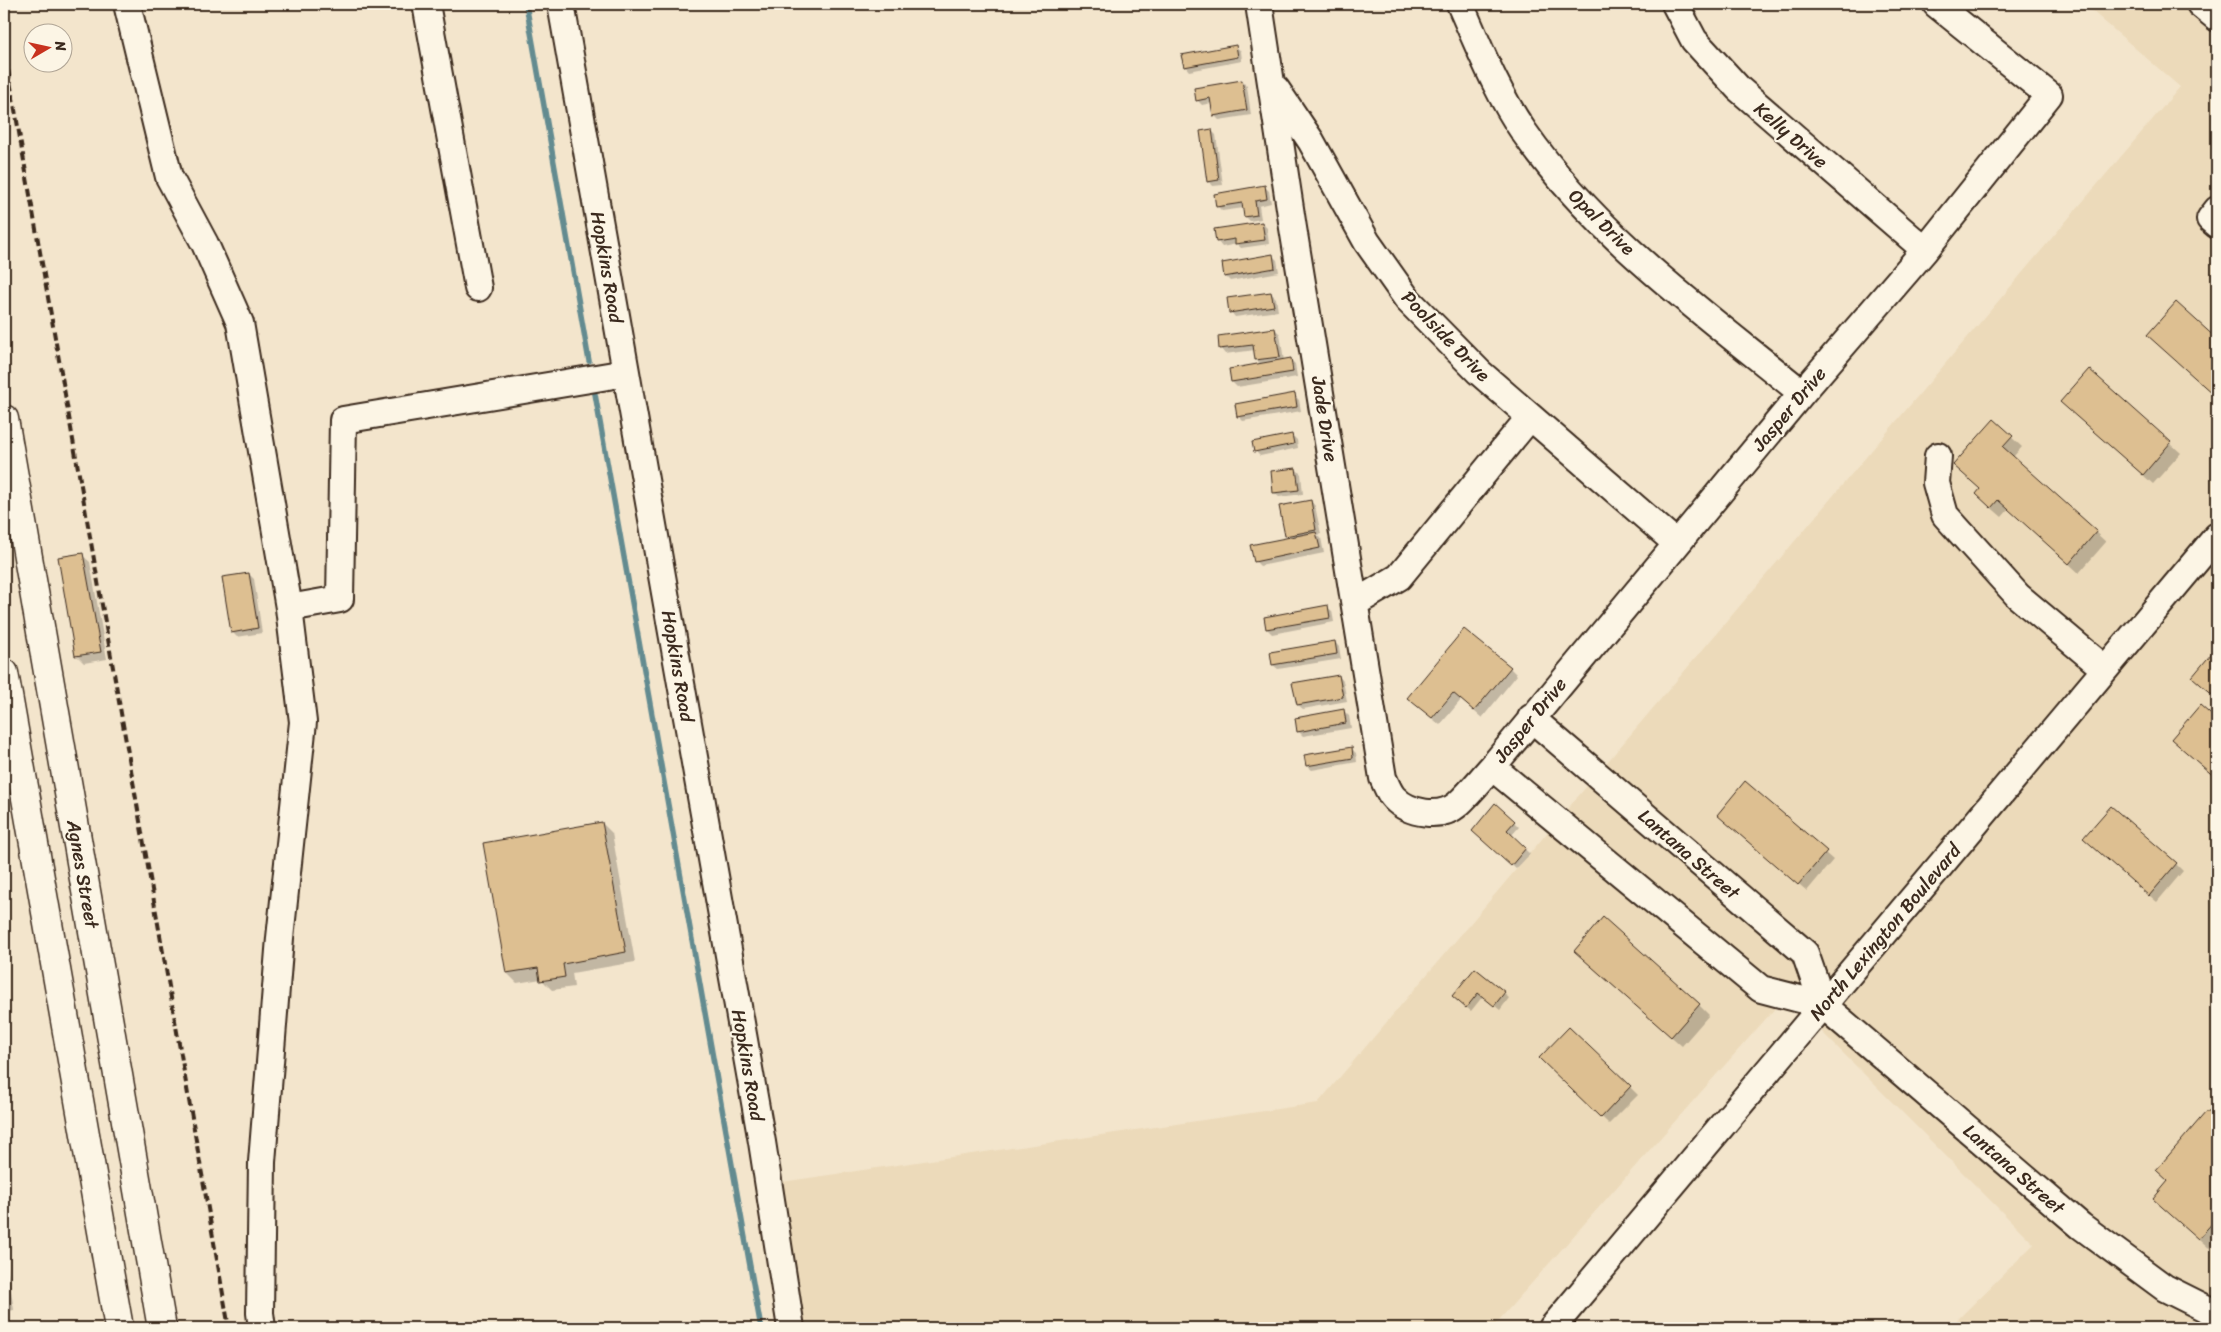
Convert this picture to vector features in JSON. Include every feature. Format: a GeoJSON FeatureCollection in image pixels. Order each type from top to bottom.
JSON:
{"type":"FeatureCollection","features":[{"type":"Feature","properties":{"kind":"main road","name":"Agnes Street"},"geometry":{"type":"LineString","coordinates":[[4,419],[162,1328]]}},
{"type":"Feature","properties":{"kind":"main road"},"geometry":{"type":"LineString","coordinates":[[4,673],[119,1328]]}},
{"type":"Feature","properties":{"kind":"street"},"geometry":{"type":"LineString","coordinates":[[127,4],[169,178],[205,244],[240,323],[289,608],[303,722],[280,938],[262,1162],[260,1313],[262,1328]]}},
{"type":"Feature","properties":{"kind":"street"},"geometry":{"type":"LineString","coordinates":[[426,4],[478,288]]}},
{"type":"Feature","properties":{"kind":"street","name":"Hopkins Road"},"geometry":{"type":"LineString","coordinates":[[561,4],[760,1132],[791,1328]]}},
{"type":"Feature","properties":{"kind":"street","name":"Jade Drive"},"geometry":{"type":"LineString","coordinates":[[1259,4],[1293,228],[1383,778],[1393,798],[1406,808],[1424,812]]}},
{"type":"Feature","properties":{"kind":"street","name":"Opal Drive"},"geometry":{"type":"LineString","coordinates":[[1460,4],[1488,69],[1524,131],[1571,193],[1639,259],[1802,393]]}},
{"type":"Feature","properties":{"kind":"street","name":"Kelly Drive"},"geometry":{"type":"LineString","coordinates":[[1675,4],[1694,40],[1739,89],[1925,250]]}},
{"type":"Feature","properties":{"kind":"street","name":"Jasper Drive"},"geometry":{"type":"LineString","coordinates":[[1424,812],[1444,812],[1457,805],[1492,767],[1802,393],[1925,250],[2049,95],[1936,4]]}},
{"type":"Feature","properties":{"kind":"street"},"geometry":{"type":"LineString","coordinates":[[2200,4],[2217,18]]}},
{"type":"Feature","properties":{"kind":"street","name":"Poolside Drive"},"geometry":{"type":"LineString","coordinates":[[1272,82],[1311,141],[1367,242],[1408,300],[1479,372],[1676,544]]}},
{"type":"Feature","properties":{"kind":"street"},"geometry":{"type":"LineString","coordinates":[[2217,210],[2210,219],[2217,224]]}},
{"type":"Feature","properties":{"kind":"street"},"geometry":{"type":"LineString","coordinates":[[289,608],[340,599],[343,420],[626,373]]}},
{"type":"Feature","properties":{"kind":"street"},"geometry":{"type":"LineString","coordinates":[[1355,604],[1398,577],[1530,417]]}},
{"type":"Feature","properties":{"kind":"street"},"geometry":{"type":"LineString","coordinates":[[1938,456],[1936,484],[1945,515],[2018,596],[2105,669]]}},
{"type":"Feature","properties":{"kind":"street","name":"North Lexington Boulevard"},"geometry":{"type":"LineString","coordinates":[[1552,1328],[2217,536]]}},
{"type":"Feature","properties":{"kind":"street","name":"Lantana Street"},"geometry":{"type":"LineString","coordinates":[[1531,718],[1805,953],[1823,1006]]}},
{"type":"Feature","properties":{"kind":"street","name":"Lantana Street"},"geometry":{"type":"LineString","coordinates":[[1492,767],[1761,989],[1823,1006],[2081,1226],[2166,1288],[2217,1314]]}},
{"type":"Feature","properties":{"kind":"shaded area"},"geometry":{"type":"Polygon","coordinates":[[[2084,4],[2217,4],[2217,1328],[1949,1328],[2034,1244],[1786,996],[1492,1328],[803,1328],[775,1183],[1318,1103],[2180,87],[2084,4]]]}},
{"type":"Feature","properties":{"kind":"building"},"geometry":{"type":"Polygon","coordinates":[[[1236,45],[1238,57],[1184,67],[1181,55],[1236,45]]]}},
{"type":"Feature","properties":{"kind":"building"},"geometry":{"type":"Polygon","coordinates":[[[1242,80],[1247,110],[1213,116],[1210,98],[1196,101],[1194,88],[1242,80]]]}},
{"type":"Feature","properties":{"kind":"building"},"geometry":{"type":"Polygon","coordinates":[[[1212,129],[1219,180],[1207,182],[1200,131],[1212,129]]]}},
{"type":"Feature","properties":{"kind":"building"},"geometry":{"type":"Polygon","coordinates":[[[1265,185],[1267,199],[1255,201],[1257,215],[1244,217],[1242,203],[1216,207],[1214,194],[1265,185]]]}},
{"type":"Feature","properties":{"kind":"building"},"geometry":{"type":"Polygon","coordinates":[[[1262,222],[1265,240],[1235,244],[1235,239],[1216,242],[1214,229],[1262,222]]]}},
{"type":"Feature","properties":{"kind":"building"},"geometry":{"type":"Polygon","coordinates":[[[1273,254],[1275,268],[1224,277],[1222,263],[1273,254]]]}},
{"type":"Feature","properties":{"kind":"building"},"geometry":{"type":"Polygon","coordinates":[[[1271,292],[1274,306],[1229,313],[1227,298],[1271,292]]]}},
{"type":"Feature","properties":{"kind":"building"},"geometry":{"type":"Polygon","coordinates":[[[2176,302],[2217,339],[2217,389],[2213,394],[2147,335],[2176,302]]]}},
{"type":"Feature","properties":{"kind":"building"},"geometry":{"type":"Polygon","coordinates":[[[1275,328],[1280,357],[1255,360],[1253,345],[1219,349],[1218,336],[1275,328]]]}},
{"type":"Feature","properties":{"kind":"building"},"geometry":{"type":"Polygon","coordinates":[[[1291,358],[1293,372],[1231,382],[1229,369],[1291,358]]]}},
{"type":"Feature","properties":{"kind":"building"},"geometry":{"type":"Polygon","coordinates":[[[2089,369],[2171,442],[2143,475],[2060,402],[2089,369]]]}},
{"type":"Feature","properties":{"kind":"building"},"geometry":{"type":"Polygon","coordinates":[[[1295,393],[1297,407],[1237,417],[1235,404],[1295,393]]]}},
{"type":"Feature","properties":{"kind":"building"},"geometry":{"type":"Polygon","coordinates":[[[1994,419],[2013,436],[2003,447],[2097,531],[2069,564],[1998,500],[1991,508],[1976,494],[1980,489],[1953,465],[1994,419]]]}},
{"type":"Feature","properties":{"kind":"building"},"geometry":{"type":"Polygon","coordinates":[[[1292,434],[1294,444],[1254,452],[1252,442],[1292,434]]]}},
{"type":"Feature","properties":{"kind":"building"},"geometry":{"type":"Polygon","coordinates":[[[1296,468],[1299,490],[1273,493],[1271,471],[1296,468]]]}},
{"type":"Feature","properties":{"kind":"building"},"geometry":{"type":"Polygon","coordinates":[[[1311,500],[1316,530],[1285,536],[1279,506],[1311,500]]]}},
{"type":"Feature","properties":{"kind":"building"},"geometry":{"type":"Polygon","coordinates":[[[1316,532],[1320,548],[1254,562],[1250,545],[1316,532]]]}},
{"type":"Feature","properties":{"kind":"building"},"geometry":{"type":"Polygon","coordinates":[[[83,553],[101,652],[75,656],[58,557],[83,553]]]}},
{"type":"Feature","properties":{"kind":"building"},"geometry":{"type":"Polygon","coordinates":[[[249,573],[258,628],[231,633],[222,577],[249,573]]]}},
{"type":"Feature","properties":{"kind":"building"},"geometry":{"type":"Polygon","coordinates":[[[1328,605],[1330,618],[1266,629],[1264,617],[1328,605]]]}},
{"type":"Feature","properties":{"kind":"building"},"geometry":{"type":"Polygon","coordinates":[[[1464,629],[1511,667],[1474,711],[1453,693],[1432,718],[1407,698],[1464,629]]]}},
{"type":"Feature","properties":{"kind":"building"},"geometry":{"type":"Polygon","coordinates":[[[1335,641],[1337,654],[1272,665],[1270,652],[1335,641]]]}},
{"type":"Feature","properties":{"kind":"building"},"geometry":{"type":"Polygon","coordinates":[[[2217,647],[2217,699],[2192,677],[2217,647]]]}},
{"type":"Feature","properties":{"kind":"building"},"geometry":{"type":"Polygon","coordinates":[[[1339,675],[1343,697],[1297,705],[1292,683],[1339,675]]]}},
{"type":"Feature","properties":{"kind":"building"},"geometry":{"type":"Polygon","coordinates":[[[2200,705],[2217,720],[2217,779],[2171,739],[2200,705]]]}},
{"type":"Feature","properties":{"kind":"building"},"geometry":{"type":"Polygon","coordinates":[[[1344,709],[1346,723],[1297,732],[1295,718],[1344,709]]]}},
{"type":"Feature","properties":{"kind":"building"},"geometry":{"type":"Polygon","coordinates":[[[1352,747],[1353,758],[1306,766],[1304,755],[1352,747]]]}},
{"type":"Feature","properties":{"kind":"building"},"geometry":{"type":"Polygon","coordinates":[[[1745,781],[1827,851],[1798,885],[1717,815],[1745,781]]]}},
{"type":"Feature","properties":{"kind":"building"},"geometry":{"type":"Polygon","coordinates":[[[1495,803],[1515,821],[1507,830],[1526,848],[1511,866],[1472,831],[1495,803]]]}},
{"type":"Feature","properties":{"kind":"building"},"geometry":{"type":"Polygon","coordinates":[[[2111,806],[2177,863],[2149,896],[2083,838],[2111,806]]]}},
{"type":"Feature","properties":{"kind":"building"},"geometry":{"type":"Polygon","coordinates":[[[602,822],[626,952],[563,964],[565,977],[540,981],[538,968],[506,973],[483,843],[602,822]]]}},
{"type":"Feature","properties":{"kind":"building"},"geometry":{"type":"Polygon","coordinates":[[[1603,917],[1700,1004],[1671,1037],[1574,951],[1603,917]]]}},
{"type":"Feature","properties":{"kind":"building"},"geometry":{"type":"Polygon","coordinates":[[[1475,968],[1505,992],[1494,1006],[1478,993],[1466,1008],[1452,996],[1475,968]]]}},
{"type":"Feature","properties":{"kind":"building"},"geometry":{"type":"Polygon","coordinates":[[[1569,1027],[1631,1086],[1601,1118],[1539,1058],[1569,1027]]]}},
{"type":"Feature","properties":{"kind":"building"},"geometry":{"type":"Polygon","coordinates":[[[2217,1103],[2217,1220],[2198,1239],[2153,1199],[2168,1181],[2156,1170],[2206,1112],[2210,1112],[2217,1103]]]}},
{"type":"Feature","properties":{"kind":"waterway"},"geometry":{"type":"LineString","coordinates":[[526,4],[589,361]]}},
{"type":"Feature","properties":{"kind":"waterway"},"geometry":{"type":"LineString","coordinates":[[595,394],[761,1328]]}},
{"type":"Feature","properties":{"kind":"railway"},"geometry":{"type":"LineString","coordinates":[[4,47],[229,1328]]}}]}
